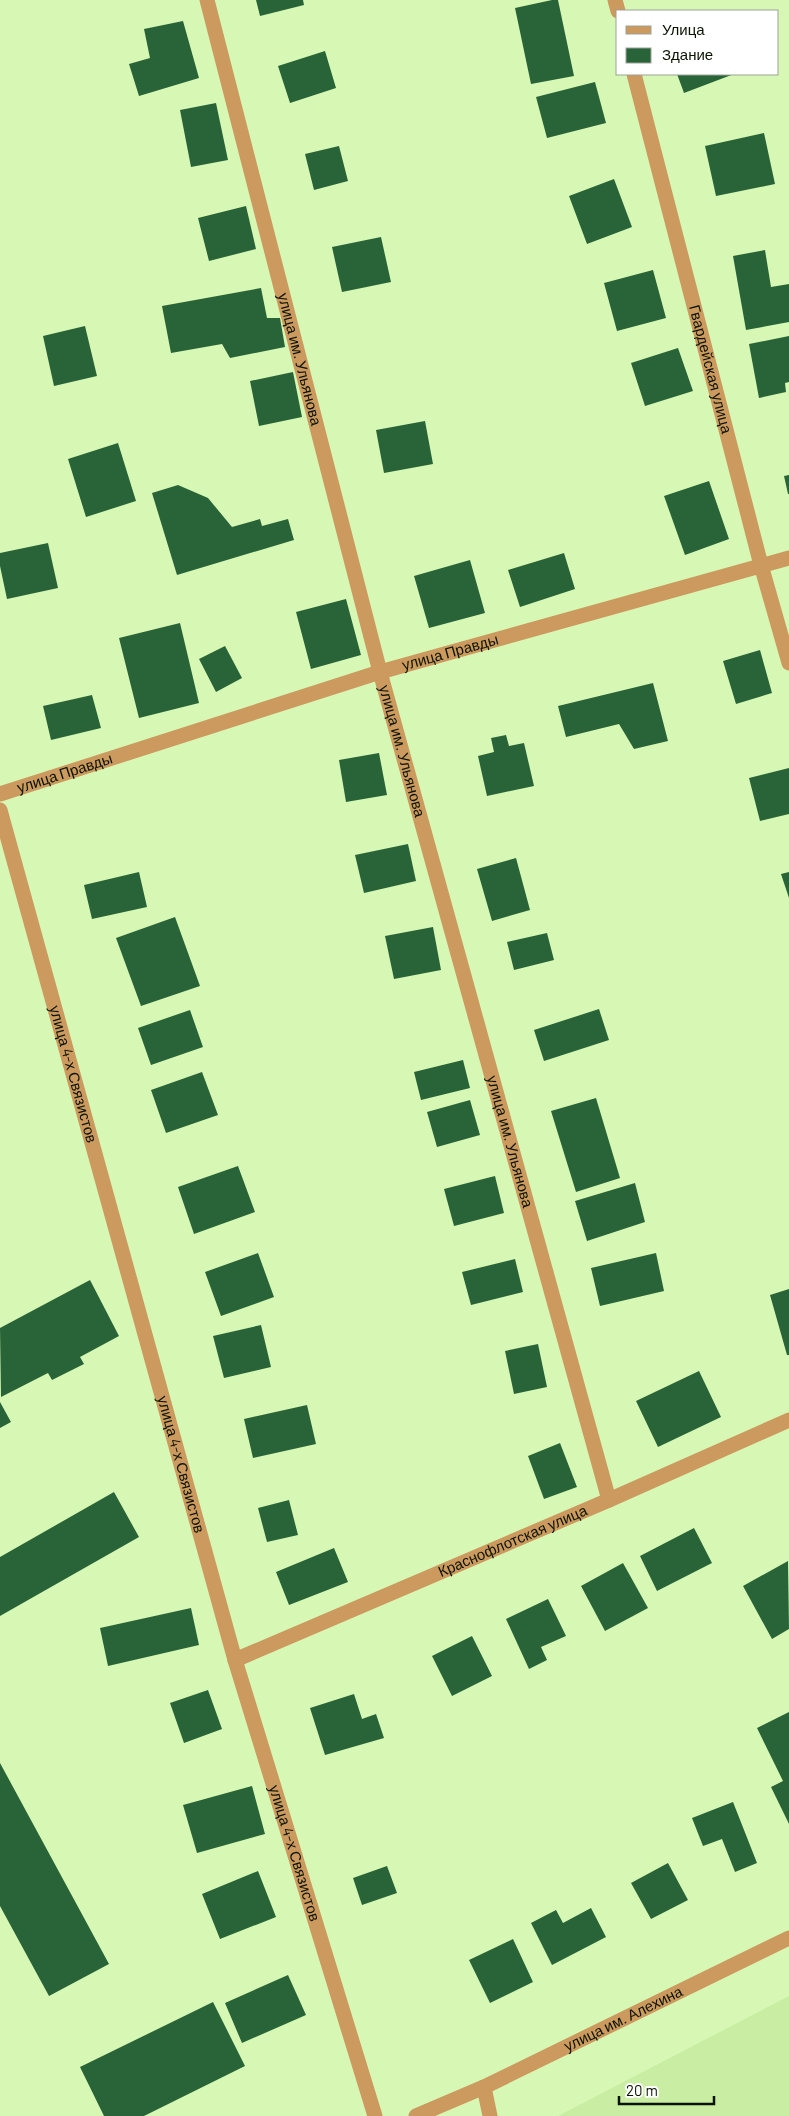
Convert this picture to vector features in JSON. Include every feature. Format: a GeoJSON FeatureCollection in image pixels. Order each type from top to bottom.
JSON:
{"type":"FeatureCollection","features":[{"type":"Feature","properties":{"kind":"street","name":"улица им. Ульянова"},"geometry":{"type":"LineString","coordinates":[[207,0],[380,672],[609,1500]]}},
{"type":"Feature","properties":{"kind":"street","name":"Гвардейская улица"},"geometry":{"type":"LineString","coordinates":[[634,75],[761,565],[789,664]]}},
{"type":"Feature","properties":{"kind":"street","name":"улица Правды"},"geometry":{"type":"LineString","coordinates":[[0,794],[380,672],[789,558]]}},
{"type":"Feature","properties":{"kind":"street","name":"улица 4-х Связистов"},"geometry":{"type":"LineString","coordinates":[[0,810],[236,1660],[375,2116]]}},
{"type":"Feature","properties":{"kind":"street","name":"Краснофлотская улица"},"geometry":{"type":"LineString","coordinates":[[236,1660],[609,1500],[789,1420]]}},
{"type":"Feature","properties":{"kind":"street","name":"улица им. Алехина"},"geometry":{"type":"LineString","coordinates":[[484,2087],[789,1938]]}},
{"type":"Feature","properties":{"kind":"street"},"geometry":{"type":"LineString","coordinates":[[416,2116],[484,2087],[490,2116]]}},
{"type":"Feature","properties":{"kind":"shaded area"},"geometry":{"type":"Polygon","coordinates":[[[789,1996],[789,2116],[558,2116],[789,1996]]]}},
{"type":"Feature","properties":{"kind":"building"},"geometry":{"type":"Polygon","coordinates":[[[256,0],[303,0],[304,5],[260,16],[256,0]]]}},
{"type":"Feature","properties":{"kind":"building"},"geometry":{"type":"Polygon","coordinates":[[[558,0],[574,76],[531,84],[515,8],[558,0]]]}},
{"type":"Feature","properties":{"kind":"building"},"geometry":{"type":"Polygon","coordinates":[[[183,21],[199,78],[139,96],[129,64],[150,58],[144,29],[183,21]]]}},
{"type":"Feature","properties":{"kind":"building"},"geometry":{"type":"Polygon","coordinates":[[[325,51],[336,88],[290,103],[278,66],[325,51]]]}},
{"type":"Feature","properties":{"kind":"building"},"geometry":{"type":"Polygon","coordinates":[[[677,75],[731,75],[684,93],[677,75]]]}},
{"type":"Feature","properties":{"kind":"building"},"geometry":{"type":"Polygon","coordinates":[[[595,82],[606,123],[547,138],[536,97],[595,82]]]}},
{"type":"Feature","properties":{"kind":"building"},"geometry":{"type":"Polygon","coordinates":[[[216,103],[228,160],[191,167],[180,110],[216,103]]]}},
{"type":"Feature","properties":{"kind":"building"},"geometry":{"type":"Polygon","coordinates":[[[764,133],[775,184],[716,196],[705,146],[764,133]]]}},
{"type":"Feature","properties":{"kind":"building"},"geometry":{"type":"Polygon","coordinates":[[[339,146],[348,181],[314,190],[305,154],[339,146]]]}},
{"type":"Feature","properties":{"kind":"building"},"geometry":{"type":"Polygon","coordinates":[[[614,179],[632,227],[587,244],[569,196],[614,179]]]}},
{"type":"Feature","properties":{"kind":"building"},"geometry":{"type":"Polygon","coordinates":[[[246,206],[256,249],[209,261],[198,218],[246,206]]]}},
{"type":"Feature","properties":{"kind":"building"},"geometry":{"type":"Polygon","coordinates":[[[381,237],[391,282],[342,292],[332,247],[381,237]]]}},
{"type":"Feature","properties":{"kind":"building"},"geometry":{"type":"Polygon","coordinates":[[[765,250],[771,287],[789,284],[789,322],[746,330],[733,256],[765,250]]]}},
{"type":"Feature","properties":{"kind":"building"},"geometry":{"type":"Polygon","coordinates":[[[653,270],[666,318],[617,331],[604,283],[653,270]]]}},
{"type":"Feature","properties":{"kind":"building"},"geometry":{"type":"Polygon","coordinates":[[[261,288],[267,318],[280,318],[285,347],[230,358],[222,344],[171,353],[162,306],[261,288]]]}},
{"type":"Feature","properties":{"kind":"building"},"geometry":{"type":"Polygon","coordinates":[[[85,326],[97,376],[54,386],[43,336],[85,326]]]}},
{"type":"Feature","properties":{"kind":"building"},"geometry":{"type":"Polygon","coordinates":[[[789,336],[789,382],[785,383],[786,392],[759,398],[749,344],[789,336]]]}},
{"type":"Feature","properties":{"kind":"building"},"geometry":{"type":"Polygon","coordinates":[[[678,348],[693,391],[645,406],[631,363],[678,348]]]}},
{"type":"Feature","properties":{"kind":"building"},"geometry":{"type":"Polygon","coordinates":[[[293,372],[302,417],[259,426],[250,381],[293,372]]]}},
{"type":"Feature","properties":{"kind":"building"},"geometry":{"type":"Polygon","coordinates":[[[425,421],[433,464],[384,473],[376,430],[425,421]]]}},
{"type":"Feature","properties":{"kind":"building"},"geometry":{"type":"Polygon","coordinates":[[[118,443],[136,501],[86,517],[68,459],[118,443]]]}},
{"type":"Feature","properties":{"kind":"building"},"geometry":{"type":"Polygon","coordinates":[[[789,475],[789,494],[788,494],[784,476],[789,475]]]}},
{"type":"Feature","properties":{"kind":"building"},"geometry":{"type":"Polygon","coordinates":[[[709,481],[729,539],[685,555],[664,496],[709,481]]]}},
{"type":"Feature","properties":{"kind":"building"},"geometry":{"type":"Polygon","coordinates":[[[178,485],[208,498],[232,527],[260,519],[262,526],[288,519],[294,540],[177,575],[152,493],[178,485]]]}},
{"type":"Feature","properties":{"kind":"building"},"geometry":{"type":"Polygon","coordinates":[[[48,543],[58,588],[7,599],[0,566],[0,553],[48,543]]]}},
{"type":"Feature","properties":{"kind":"building"},"geometry":{"type":"Polygon","coordinates":[[[564,553],[575,589],[520,607],[508,570],[564,553]]]}},
{"type":"Feature","properties":{"kind":"building"},"geometry":{"type":"Polygon","coordinates":[[[470,560],[485,613],[429,628],[414,576],[470,560]]]}},
{"type":"Feature","properties":{"kind":"building"},"geometry":{"type":"Polygon","coordinates":[[[346,599],[361,655],[311,669],[296,612],[346,599]]]}},
{"type":"Feature","properties":{"kind":"building"},"geometry":{"type":"Polygon","coordinates":[[[180,623],[199,703],[139,718],[119,638],[180,623]]]}},
{"type":"Feature","properties":{"kind":"building"},"geometry":{"type":"Polygon","coordinates":[[[225,646],[242,678],[216,692],[199,659],[225,646]]]}},
{"type":"Feature","properties":{"kind":"building"},"geometry":{"type":"Polygon","coordinates":[[[760,650],[772,693],[736,704],[723,661],[760,650]]]}},
{"type":"Feature","properties":{"kind":"building"},"geometry":{"type":"Polygon","coordinates":[[[653,683],[668,741],[634,749],[619,724],[566,737],[558,706],[653,683]]]}},
{"type":"Feature","properties":{"kind":"building"},"geometry":{"type":"Polygon","coordinates":[[[92,695],[101,728],[51,740],[43,706],[92,695]]]}},
{"type":"Feature","properties":{"kind":"building"},"geometry":{"type":"Polygon","coordinates":[[[506,735],[509,746],[524,743],[534,786],[487,796],[478,756],[494,752],[491,738],[506,735]]]}},
{"type":"Feature","properties":{"kind":"building"},"geometry":{"type":"Polygon","coordinates":[[[379,753],[387,795],[346,802],[339,760],[379,753]]]}},
{"type":"Feature","properties":{"kind":"building"},"geometry":{"type":"Polygon","coordinates":[[[789,768],[789,814],[760,821],[749,778],[789,768]]]}},
{"type":"Feature","properties":{"kind":"building"},"geometry":{"type":"Polygon","coordinates":[[[408,844],[416,881],[364,893],[355,855],[408,844]]]}},
{"type":"Feature","properties":{"kind":"building"},"geometry":{"type":"Polygon","coordinates":[[[516,858],[530,910],[492,921],[477,869],[516,858]]]}},
{"type":"Feature","properties":{"kind":"building"},"geometry":{"type":"Polygon","coordinates":[[[139,872],[147,907],[92,919],[84,885],[139,872]]]}},
{"type":"Feature","properties":{"kind":"building"},"geometry":{"type":"Polygon","coordinates":[[[789,872],[789,898],[781,874],[789,872]]]}},
{"type":"Feature","properties":{"kind":"building"},"geometry":{"type":"Polygon","coordinates":[[[175,917],[200,986],[141,1006],[116,938],[175,917]]]}},
{"type":"Feature","properties":{"kind":"building"},"geometry":{"type":"Polygon","coordinates":[[[433,927],[441,970],[394,979],[385,936],[433,927]]]}},
{"type":"Feature","properties":{"kind":"building"},"geometry":{"type":"Polygon","coordinates":[[[547,933],[554,960],[514,970],[507,942],[547,933]]]}},
{"type":"Feature","properties":{"kind":"building"},"geometry":{"type":"Polygon","coordinates":[[[599,1009],[609,1040],[544,1061],[534,1030],[599,1009]]]}},
{"type":"Feature","properties":{"kind":"building"},"geometry":{"type":"Polygon","coordinates":[[[190,1010],[203,1047],[151,1065],[138,1028],[190,1010]]]}},
{"type":"Feature","properties":{"kind":"building"},"geometry":{"type":"Polygon","coordinates":[[[463,1060],[470,1088],[421,1100],[414,1072],[463,1060]]]}},
{"type":"Feature","properties":{"kind":"building"},"geometry":{"type":"Polygon","coordinates":[[[202,1072],[218,1115],[166,1133],[151,1090],[202,1072]]]}},
{"type":"Feature","properties":{"kind":"building"},"geometry":{"type":"Polygon","coordinates":[[[596,1098],[620,1178],[576,1192],[551,1111],[596,1098]]]}},
{"type":"Feature","properties":{"kind":"building"},"geometry":{"type":"Polygon","coordinates":[[[470,1100],[480,1135],[437,1147],[427,1112],[470,1100]]]}},
{"type":"Feature","properties":{"kind":"building"},"geometry":{"type":"Polygon","coordinates":[[[238,1166],[255,1212],[194,1234],[178,1187],[238,1166]]]}},
{"type":"Feature","properties":{"kind":"building"},"geometry":{"type":"Polygon","coordinates":[[[495,1176],[504,1213],[454,1226],[444,1189],[495,1176]]]}},
{"type":"Feature","properties":{"kind":"building"},"geometry":{"type":"Polygon","coordinates":[[[635,1183],[645,1222],[587,1241],[575,1201],[635,1183]]]}},
{"type":"Feature","properties":{"kind":"building"},"geometry":{"type":"Polygon","coordinates":[[[258,1253],[274,1297],[221,1316],[205,1272],[258,1253]]]}},
{"type":"Feature","properties":{"kind":"building"},"geometry":{"type":"Polygon","coordinates":[[[656,1253],[664,1291],[600,1306],[591,1268],[656,1253]]]}},
{"type":"Feature","properties":{"kind":"building"},"geometry":{"type":"Polygon","coordinates":[[[515,1259],[523,1292],[471,1305],[462,1272],[515,1259]]]}},
{"type":"Feature","properties":{"kind":"building"},"geometry":{"type":"Polygon","coordinates":[[[90,1280],[119,1336],[80,1357],[84,1364],[52,1380],[48,1373],[1,1397],[0,1328],[90,1280]]]}},
{"type":"Feature","properties":{"kind":"building"},"geometry":{"type":"Polygon","coordinates":[[[789,1289],[789,1355],[787,1355],[770,1295],[789,1289]]]}},
{"type":"Feature","properties":{"kind":"building"},"geometry":{"type":"Polygon","coordinates":[[[261,1325],[271,1367],[224,1378],[213,1336],[261,1325]]]}},
{"type":"Feature","properties":{"kind":"building"},"geometry":{"type":"Polygon","coordinates":[[[538,1344],[547,1387],[514,1394],[505,1351],[538,1344]]]}},
{"type":"Feature","properties":{"kind":"building"},"geometry":{"type":"Polygon","coordinates":[[[699,1371],[721,1417],[658,1447],[636,1401],[699,1371]]]}},
{"type":"Feature","properties":{"kind":"building"},"geometry":{"type":"Polygon","coordinates":[[[0,1402],[11,1422],[0,1428],[0,1402]]]}},
{"type":"Feature","properties":{"kind":"building"},"geometry":{"type":"Polygon","coordinates":[[[307,1405],[316,1444],[253,1458],[244,1419],[307,1405]]]}},
{"type":"Feature","properties":{"kind":"building"},"geometry":{"type":"Polygon","coordinates":[[[560,1443],[577,1487],[544,1499],[528,1456],[560,1443]]]}},
{"type":"Feature","properties":{"kind":"building"},"geometry":{"type":"Polygon","coordinates":[[[114,1492],[139,1537],[0,1616],[0,1557],[114,1492]]]}},
{"type":"Feature","properties":{"kind":"building"},"geometry":{"type":"Polygon","coordinates":[[[289,1500],[298,1535],[267,1542],[258,1508],[289,1500]]]}},
{"type":"Feature","properties":{"kind":"building"},"geometry":{"type":"Polygon","coordinates":[[[694,1528],[712,1563],[657,1591],[640,1556],[694,1528]]]}},
{"type":"Feature","properties":{"kind":"building"},"geometry":{"type":"Polygon","coordinates":[[[334,1548],[348,1582],[289,1605],[276,1572],[334,1548]]]}},
{"type":"Feature","properties":{"kind":"building"},"geometry":{"type":"Polygon","coordinates":[[[788,1561],[789,1629],[772,1639],[743,1586],[788,1561]]]}},
{"type":"Feature","properties":{"kind":"building"},"geometry":{"type":"Polygon","coordinates":[[[623,1563],[648,1608],[605,1631],[581,1586],[623,1563]]]}},
{"type":"Feature","properties":{"kind":"building"},"geometry":{"type":"Polygon","coordinates":[[[548,1599],[566,1636],[541,1647],[547,1660],[529,1669],[506,1619],[548,1599]]]}},
{"type":"Feature","properties":{"kind":"building"},"geometry":{"type":"Polygon","coordinates":[[[191,1608],[199,1645],[108,1666],[100,1628],[191,1608]]]}},
{"type":"Feature","properties":{"kind":"building"},"geometry":{"type":"Polygon","coordinates":[[[472,1636],[492,1676],[452,1696],[432,1656],[472,1636]]]}},
{"type":"Feature","properties":{"kind":"building"},"geometry":{"type":"Polygon","coordinates":[[[208,1690],[222,1729],[184,1743],[170,1703],[208,1690]]]}},
{"type":"Feature","properties":{"kind":"building"},"geometry":{"type":"Polygon","coordinates":[[[354,1694],[362,1719],[376,1714],[384,1738],[325,1755],[310,1708],[354,1694]]]}},
{"type":"Feature","properties":{"kind":"building"},"geometry":{"type":"Polygon","coordinates":[[[789,1712],[789,1824],[771,1787],[783,1781],[757,1728],[789,1712]]]}},
{"type":"Feature","properties":{"kind":"building"},"geometry":{"type":"Polygon","coordinates":[[[0,1763],[109,1964],[49,1996],[0,1906],[0,1763]]]}},
{"type":"Feature","properties":{"kind":"building"},"geometry":{"type":"Polygon","coordinates":[[[252,1786],[265,1834],[197,1853],[183,1805],[252,1786]]]}},
{"type":"Feature","properties":{"kind":"building"},"geometry":{"type":"Polygon","coordinates":[[[733,1802],[757,1863],[735,1872],[722,1839],[703,1846],[692,1818],[733,1802]]]}},
{"type":"Feature","properties":{"kind":"building"},"geometry":{"type":"Polygon","coordinates":[[[668,1863],[688,1900],[651,1919],[631,1883],[668,1863]]]}},
{"type":"Feature","properties":{"kind":"building"},"geometry":{"type":"Polygon","coordinates":[[[387,1866],[397,1893],[362,1905],[353,1878],[387,1866]]]}},
{"type":"Feature","properties":{"kind":"building"},"geometry":{"type":"Polygon","coordinates":[[[258,1871],[276,1917],[220,1939],[202,1894],[258,1871]]]}},
{"type":"Feature","properties":{"kind":"building"},"geometry":{"type":"Polygon","coordinates":[[[591,1908],[606,1937],[552,1965],[531,1923],[556,1910],[563,1923],[591,1908]]]}},
{"type":"Feature","properties":{"kind":"building"},"geometry":{"type":"Polygon","coordinates":[[[513,1939],[533,1982],[490,2003],[469,1960],[513,1939]]]}},
{"type":"Feature","properties":{"kind":"building"},"geometry":{"type":"Polygon","coordinates":[[[288,1975],[306,2015],[242,2043],[225,2003],[288,1975]]]}},
{"type":"Feature","properties":{"kind":"building"},"geometry":{"type":"Polygon","coordinates":[[[213,2002],[245,2066],[144,2116],[104,2116],[80,2067],[213,2002]]]}}]}
